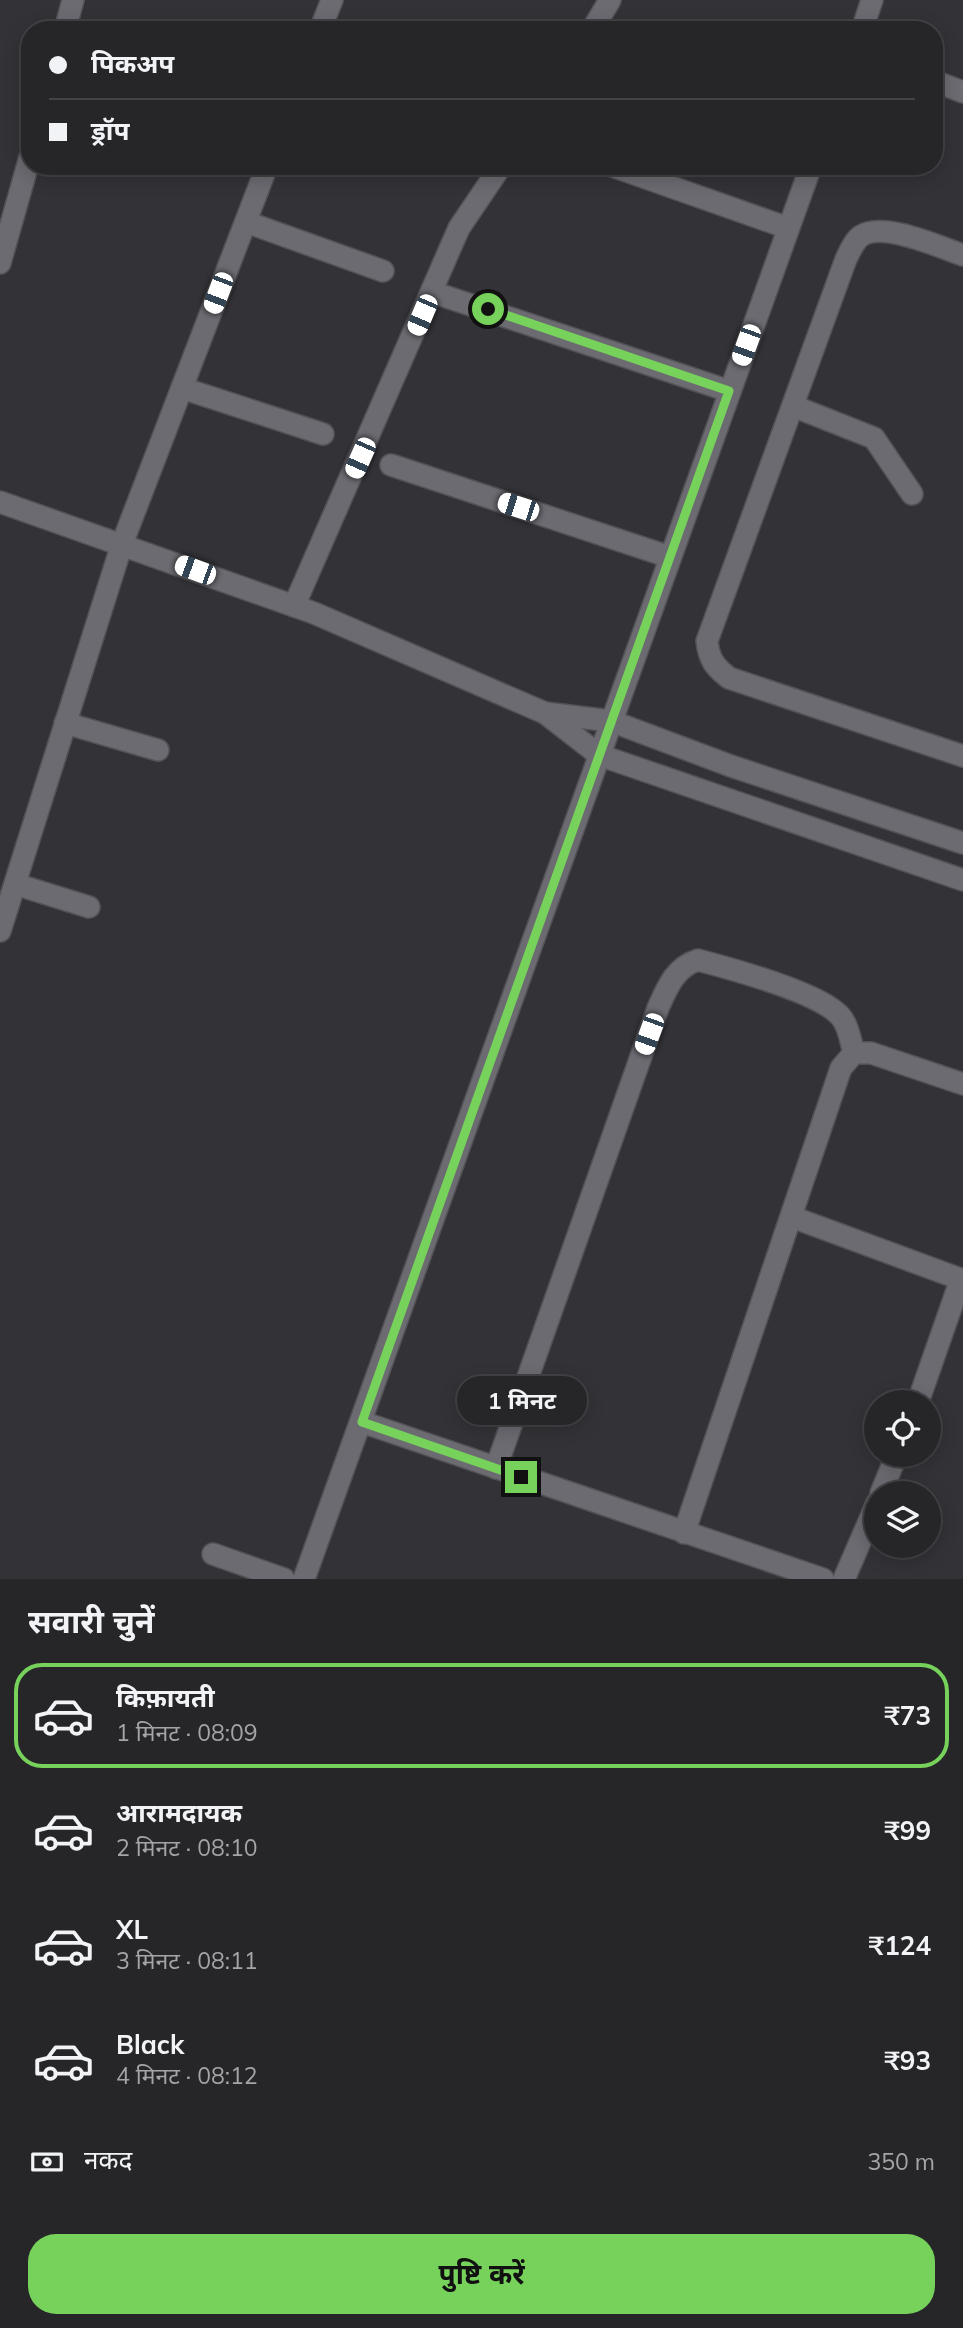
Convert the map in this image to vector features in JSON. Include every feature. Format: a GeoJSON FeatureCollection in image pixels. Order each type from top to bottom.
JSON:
{"type":"FeatureCollection","features":[{"type":"Feature","properties":{"kind":"street"},"geometry":{"type":"LineString","coordinates":[[68,21],[74,0]]}},
{"type":"Feature","properties":{"kind":"street"},"geometry":{"type":"LineString","coordinates":[[324,21],[332,0]]}},
{"type":"Feature","properties":{"kind":"street"},"geometry":{"type":"LineString","coordinates":[[597,21],[610,0]]}},
{"type":"Feature","properties":{"kind":"street"},"geometry":{"type":"LineString","coordinates":[[865,21],[873,0]]}},
{"type":"Feature","properties":{"kind":"street"},"geometry":{"type":"LineString","coordinates":[[943,84],[963,92]]}},
{"type":"Feature","properties":{"kind":"street"},"geometry":{"type":"LineString","coordinates":[[0,263],[25,175]]}},
{"type":"Feature","properties":{"kind":"street"},"geometry":{"type":"LineString","coordinates":[[0,931],[122,544],[264,175]]}},
{"type":"Feature","properties":{"kind":"street"},"geometry":{"type":"LineString","coordinates":[[294,606],[459,228],[495,175]]}},
{"type":"Feature","properties":{"kind":"street"},"geometry":{"type":"LineString","coordinates":[[638,175],[788,228]]}},
{"type":"Feature","properties":{"kind":"street"},"geometry":{"type":"LineString","coordinates":[[304,1579],[808,175]]}},
{"type":"Feature","properties":{"kind":"street"},"geometry":{"type":"LineString","coordinates":[[246,222],[383,271]]}},
{"type":"Feature","properties":{"kind":"street"},"geometry":{"type":"LineString","coordinates":[[963,255],[894,232],[876,230],[862,235],[855,242],[846,259],[708,641],[709,656],[715,667],[729,678],[963,755]]}},
{"type":"Feature","properties":{"kind":"street"},"geometry":{"type":"LineString","coordinates":[[432,292],[729,391]]}},
{"type":"Feature","properties":{"kind":"street"},"geometry":{"type":"LineString","coordinates":[[182,388],[323,434]]}},
{"type":"Feature","properties":{"kind":"street"},"geometry":{"type":"LineString","coordinates":[[793,406],[874,438],[912,494]]}},
{"type":"Feature","properties":{"kind":"street"},"geometry":{"type":"LineString","coordinates":[[391,465],[670,557]]}},
{"type":"Feature","properties":{"kind":"street"},"geometry":{"type":"LineString","coordinates":[[0,502],[294,606],[545,713],[600,755],[963,880]]}},
{"type":"Feature","properties":{"kind":"street"},"geometry":{"type":"LineString","coordinates":[[545,713],[611,721],[731,766],[963,843]]}},
{"type":"Feature","properties":{"kind":"street"},"geometry":{"type":"LineString","coordinates":[[65,723],[158,750]]}},
{"type":"Feature","properties":{"kind":"street"},"geometry":{"type":"LineString","coordinates":[[15,884],[89,907]]}},
{"type":"Feature","properties":{"kind":"street"},"geometry":{"type":"LineString","coordinates":[[496,1468],[658,1008],[668,986],[680,970],[698,960],[823,1003],[839,1014],[847,1028],[854,1053]]}},
{"type":"Feature","properties":{"kind":"street"},"geometry":{"type":"LineString","coordinates":[[684,1533],[841,1068],[854,1053],[872,1053],[963,1084]]}},
{"type":"Feature","properties":{"kind":"street"},"geometry":{"type":"LineString","coordinates":[[792,1217],[962,1279],[922,1390]]}},
{"type":"Feature","properties":{"kind":"street"},"geometry":{"type":"LineString","coordinates":[[362,1422],[823,1579]]}},
{"type":"Feature","properties":{"kind":"street"},"geometry":{"type":"LineString","coordinates":[[844,1579],[864,1533]]}},
{"type":"Feature","properties":{"kind":"street"},"geometry":{"type":"LineString","coordinates":[[214,1554],[284,1579]]}},
{"type":"Feature","properties":{"kind":"route"},"geometry":{"type":"LineString","coordinates":[[488,309],[729,391],[362,1422],[521,1477]]}}]}
